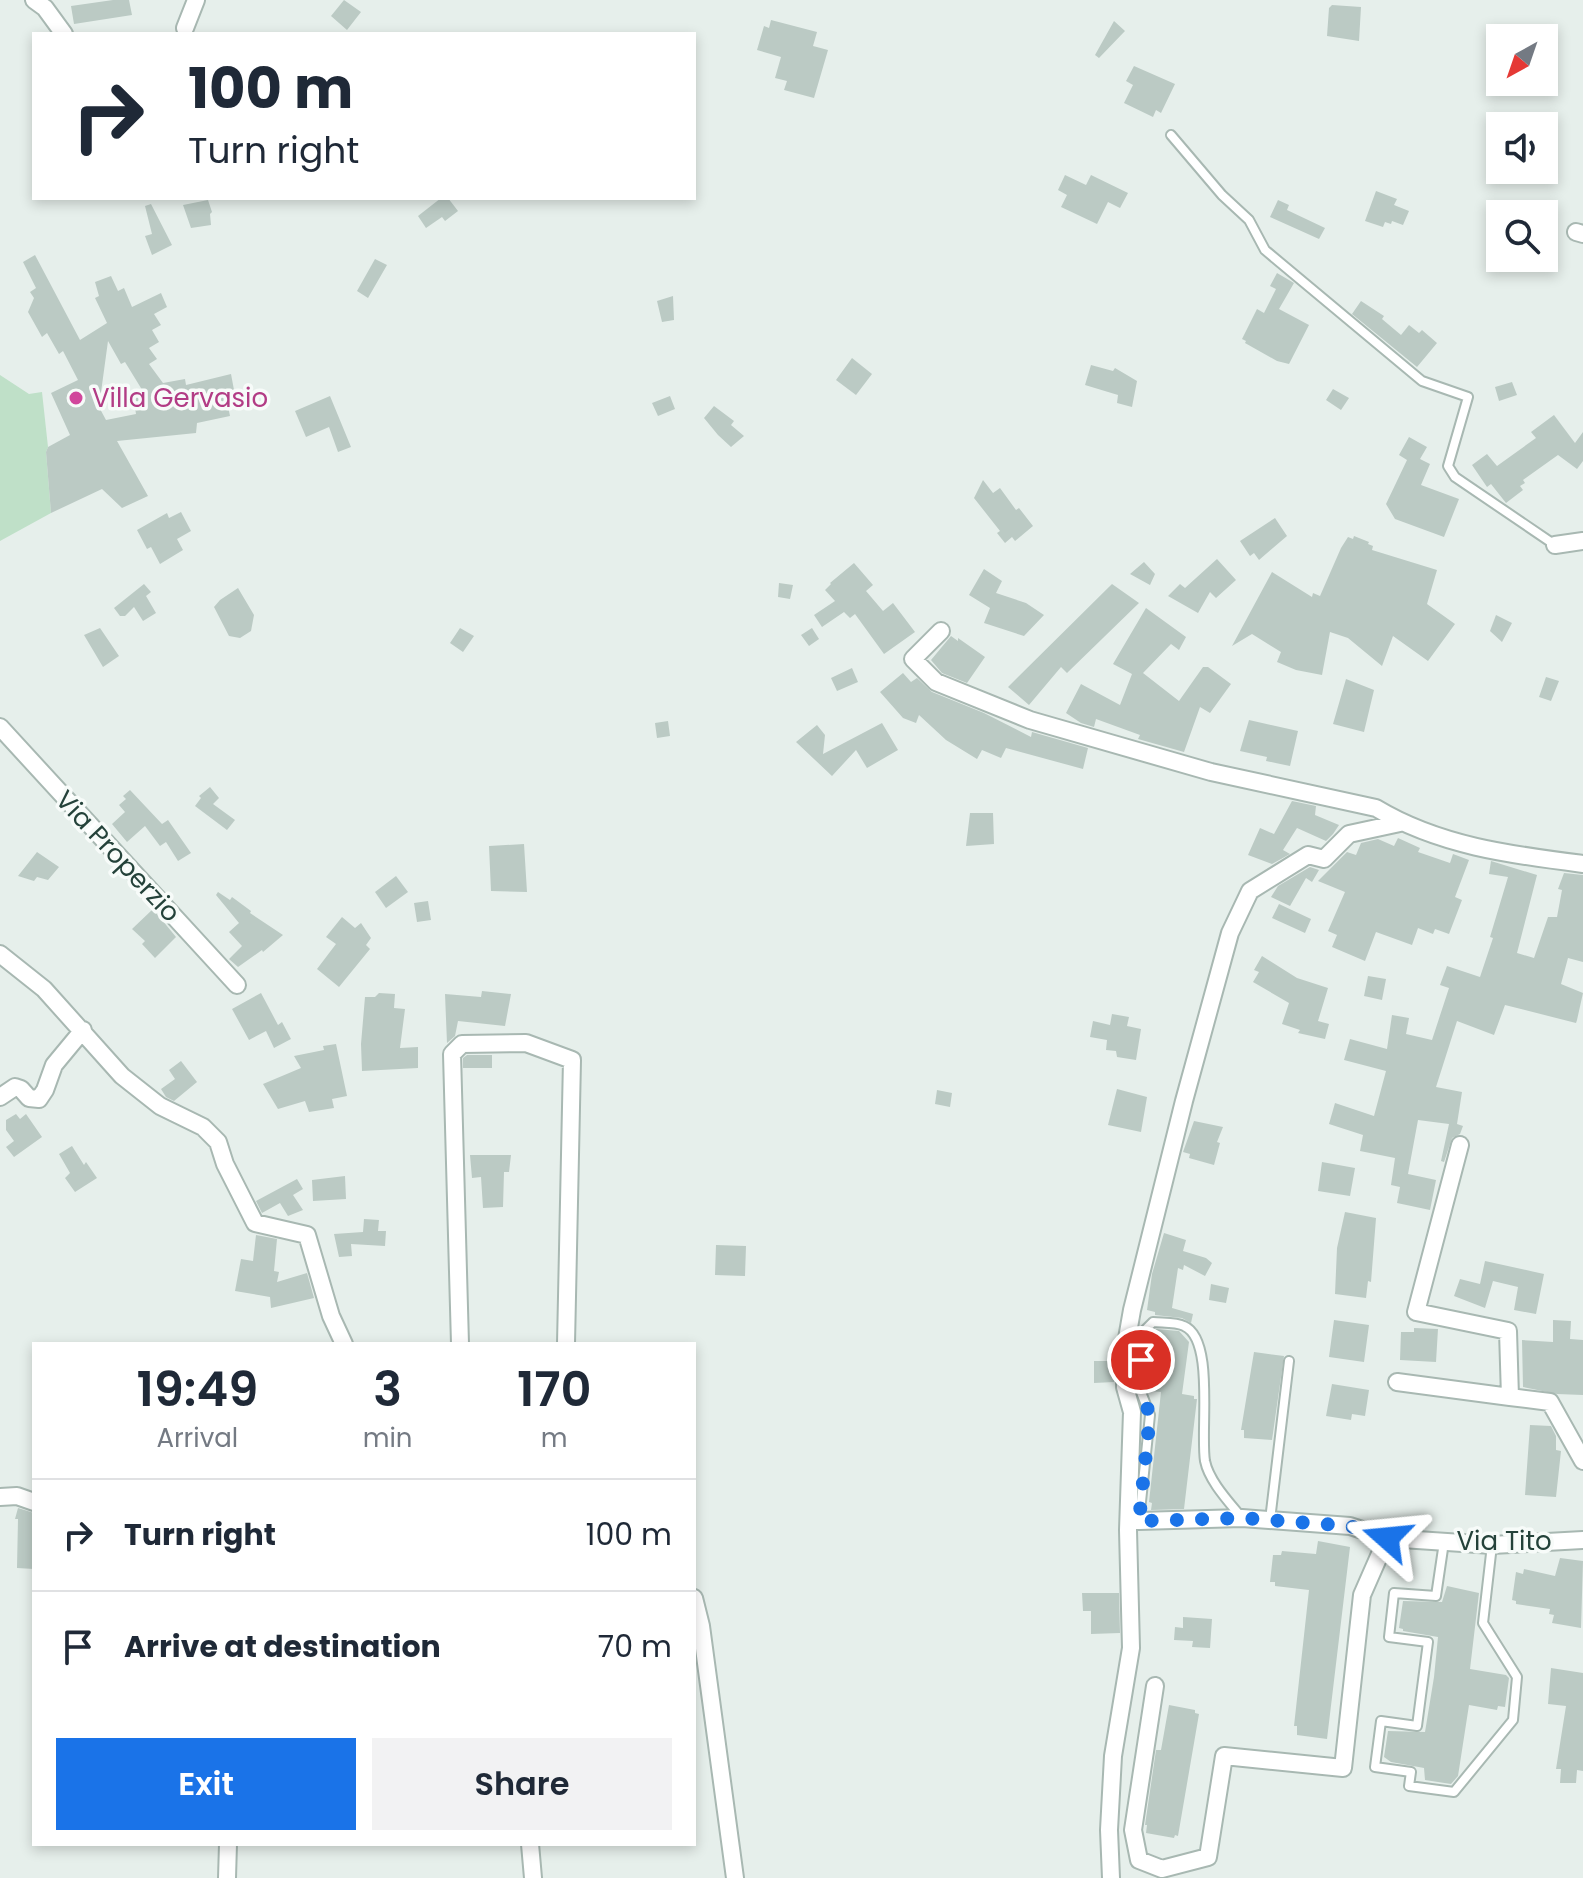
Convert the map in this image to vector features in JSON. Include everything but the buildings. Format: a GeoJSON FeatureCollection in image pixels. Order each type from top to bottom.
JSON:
{"type":"FeatureCollection","features":[{"type":"Feature","properties":{"kind":"street"},"geometry":{"type":"LineString","coordinates":[[34,0],[45,8],[63,32]]}},
{"type":"Feature","properties":{"kind":"street"},"geometry":{"type":"LineString","coordinates":[[185,28],[196,0]]}},
{"type":"Feature","properties":{"kind":"street"},"geometry":{"type":"LineString","coordinates":[[1555,545],[1583,541]]}},
{"type":"Feature","properties":{"kind":"street"},"geometry":{"type":"LineString","coordinates":[[941,631],[913,659],[936,682],[1030,720],[1211,772],[1376,808],[1400,823],[1489,852],[1583,864]]}},
{"type":"Feature","properties":{"kind":"street","name":"Via Properzio"},"geometry":{"type":"LineString","coordinates":[[0,727],[237,985]]}},
{"type":"Feature","properties":{"kind":"street"},"geometry":{"type":"LineString","coordinates":[[1111,1878],[1109,1830],[1113,1756],[1131,1648],[1128,1530],[1132,1412],[1125,1387],[1125,1350],[1132,1310],[1184,1101],[1230,933],[1250,891],[1308,855],[1324,859],[1349,834],[1400,823]]}},
{"type":"Feature","properties":{"kind":"street"},"geometry":{"type":"LineString","coordinates":[[0,954],[44,989],[122,1076],[160,1106],[203,1127],[218,1142],[225,1164],[255,1223],[307,1235],[331,1316],[343,1342]]}},
{"type":"Feature","properties":{"kind":"street"},"geometry":{"type":"LineString","coordinates":[[0,1097],[15,1087],[29,1098],[39,1099],[54,1065],[83,1030]]}},
{"type":"Feature","properties":{"kind":"street"},"geometry":{"type":"LineString","coordinates":[[460,1342],[452,1054],[462,1044],[526,1043],[572,1060],[566,1342]]}},
{"type":"Feature","properties":{"kind":"street"},"geometry":{"type":"LineString","coordinates":[[1460,1145],[1416,1312],[1508,1331],[1510,1397]]}},
{"type":"Feature","properties":{"kind":"street"},"geometry":{"type":"LineString","coordinates":[[1397,1382],[1550,1402],[1583,1461]]}},
{"type":"Feature","properties":{"kind":"street"},"geometry":{"type":"LineString","coordinates":[[0,1497],[17,1496],[32,1501]]}},
{"type":"Feature","properties":{"kind":"street","name":"Via Tito"},"geometry":{"type":"LineString","coordinates":[[1139,1521],[1242,1518],[1350,1526],[1387,1538],[1492,1545],[1583,1540]]}},
{"type":"Feature","properties":{"kind":"street"},"geometry":{"type":"LineString","coordinates":[[1155,1686],[1133,1830],[1139,1860],[1162,1869],[1208,1857],[1224,1756],[1343,1768],[1362,1595],[1387,1538]]}},
{"type":"Feature","properties":{"kind":"street"},"geometry":{"type":"LineString","coordinates":[[696,1606],[735,1878]]}},
{"type":"Feature","properties":{"kind":"street"},"geometry":{"type":"LineString","coordinates":[[227,1878],[228,1846]]}},
{"type":"Feature","properties":{"kind":"street"},"geometry":{"type":"LineString","coordinates":[[530,1846],[533,1878]]}},
{"type":"Feature","properties":{"kind":"lane"},"geometry":{"type":"LineString","coordinates":[[1171,135],[1222,195],[1249,220],[1265,250],[1422,381],[1468,397],[1448,466],[1455,477],[1555,545]]}},
{"type":"Feature","properties":{"kind":"lane"},"geometry":{"type":"LineString","coordinates":[[1139,1521],[1150,1415],[1139,1387],[1143,1332],[1153,1322],[1183,1326],[1194,1334],[1202,1352],[1205,1464],[1242,1518]]}},
{"type":"Feature","properties":{"kind":"lane"},"geometry":{"type":"LineString","coordinates":[[1270,1521],[1289,1361]]}},
{"type":"Feature","properties":{"kind":"lane"},"geometry":{"type":"LineString","coordinates":[[1444,1542],[1436,1596],[1394,1593],[1389,1637],[1428,1642],[1417,1726],[1381,1721],[1375,1767],[1411,1772],[1409,1786],[1454,1792],[1513,1720],[1517,1677],[1483,1623],[1492,1545]]}},
{"type":"Feature","properties":{"kind":"green space"},"geometry":{"type":"Polygon","coordinates":[[[0,375],[29,394],[42,392],[51,513],[0,541],[0,375]]]}},
{"type":"Feature","properties":{"kind":"place","name":"Villa Gervasio"},"geometry":{"type":"Point","coordinates":[76,398]}},
{"type":"Feature","properties":{"kind":"route"},"geometry":{"type":"LineString","coordinates":[[1141,1360],[1139,1387],[1150,1415],[1139,1521],[1242,1518],[1350,1526],[1387,1538]]}}]}
